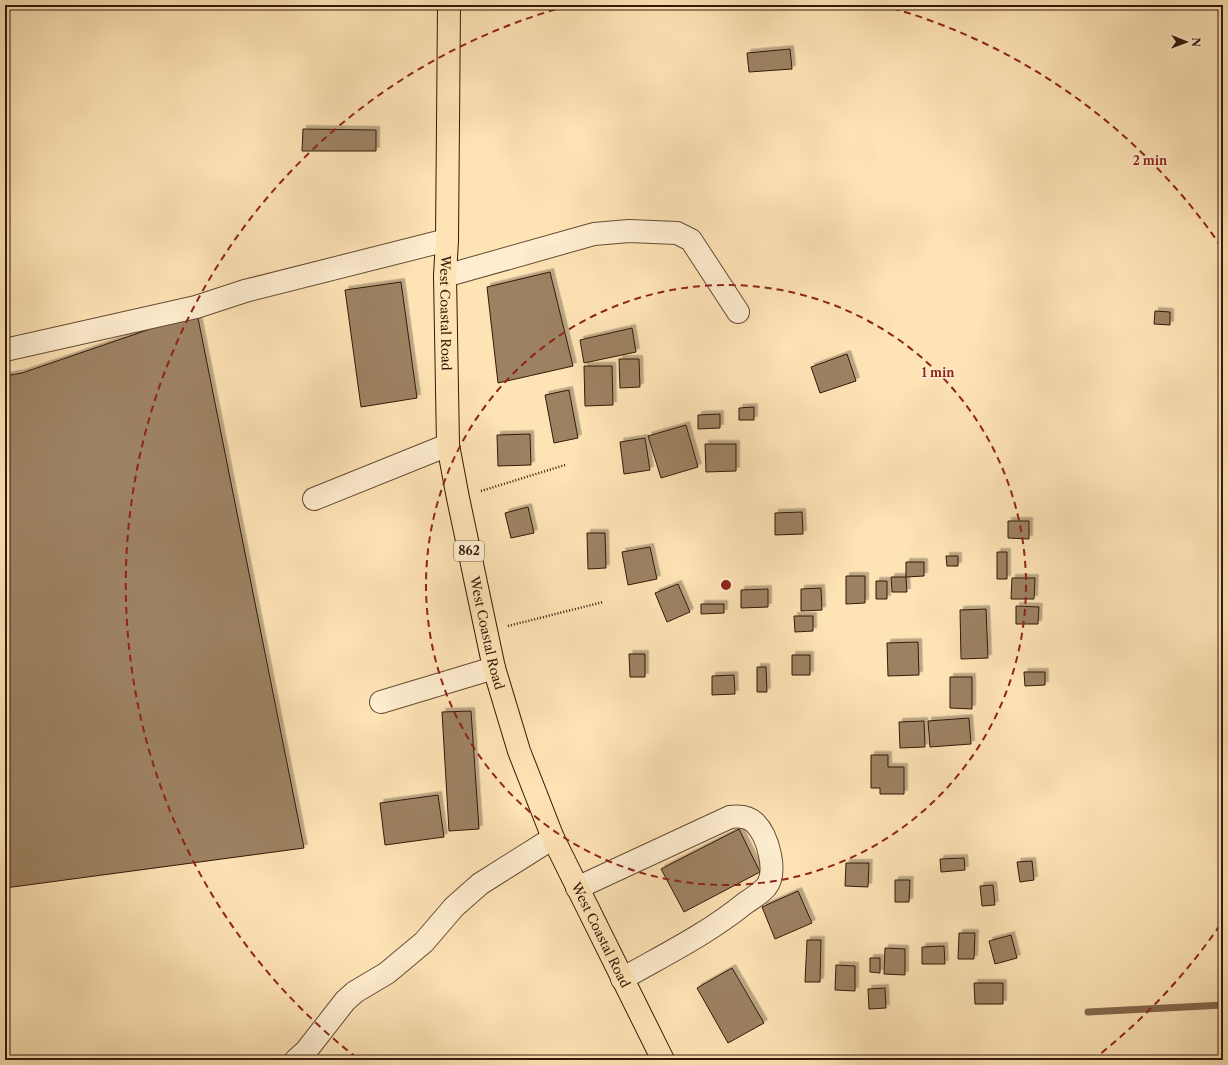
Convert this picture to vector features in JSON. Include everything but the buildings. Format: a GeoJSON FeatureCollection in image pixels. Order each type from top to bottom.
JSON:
{"type":"FeatureCollection","features":[{"type":"Feature","properties":{"kind":"main road","name":"West Coastal Road"},"geometry":{"type":"LineString","coordinates":[[449,5],[447,240],[445,276],[448,445],[458,498],[494,668],[519,751],[553,838],[663,1060]]}},
{"type":"Feature","properties":{"kind":"street"},"geometry":{"type":"LineString","coordinates":[[445,276],[594,234],[630,231],[677,233],[691,240],[738,312]]}},
{"type":"Feature","properties":{"kind":"street"},"geometry":{"type":"LineString","coordinates":[[5,350],[196,307],[246,291],[447,240]]}},
{"type":"Feature","properties":{"kind":"street"},"geometry":{"type":"LineString","coordinates":[[314,499],[448,445]]}},
{"type":"Feature","properties":{"kind":"street"},"geometry":{"type":"LineString","coordinates":[[381,702],[494,668]]}},
{"type":"Feature","properties":{"kind":"street"},"geometry":{"type":"LineString","coordinates":[[577,888],[730,817],[742,816],[755,822],[764,836],[771,863],[772,875],[766,887],[720,924],[622,979]]}},
{"type":"Feature","properties":{"kind":"street"},"geometry":{"type":"LineString","coordinates":[[296,1060],[306,1051],[345,1001],[355,992],[387,973],[424,942],[454,907],[480,884],[553,838]]}},
{"type":"Feature","properties":{"kind":"path"},"geometry":{"type":"LineString","coordinates":[[458,498],[565,465]]}},
{"type":"Feature","properties":{"kind":"path"},"geometry":{"type":"LineString","coordinates":[[486,632],[603,602]]}},
{"type":"Feature","properties":{"kind":"waterway"},"geometry":{"type":"LineString","coordinates":[[1088,1012],[1223,1005]]}}]}
